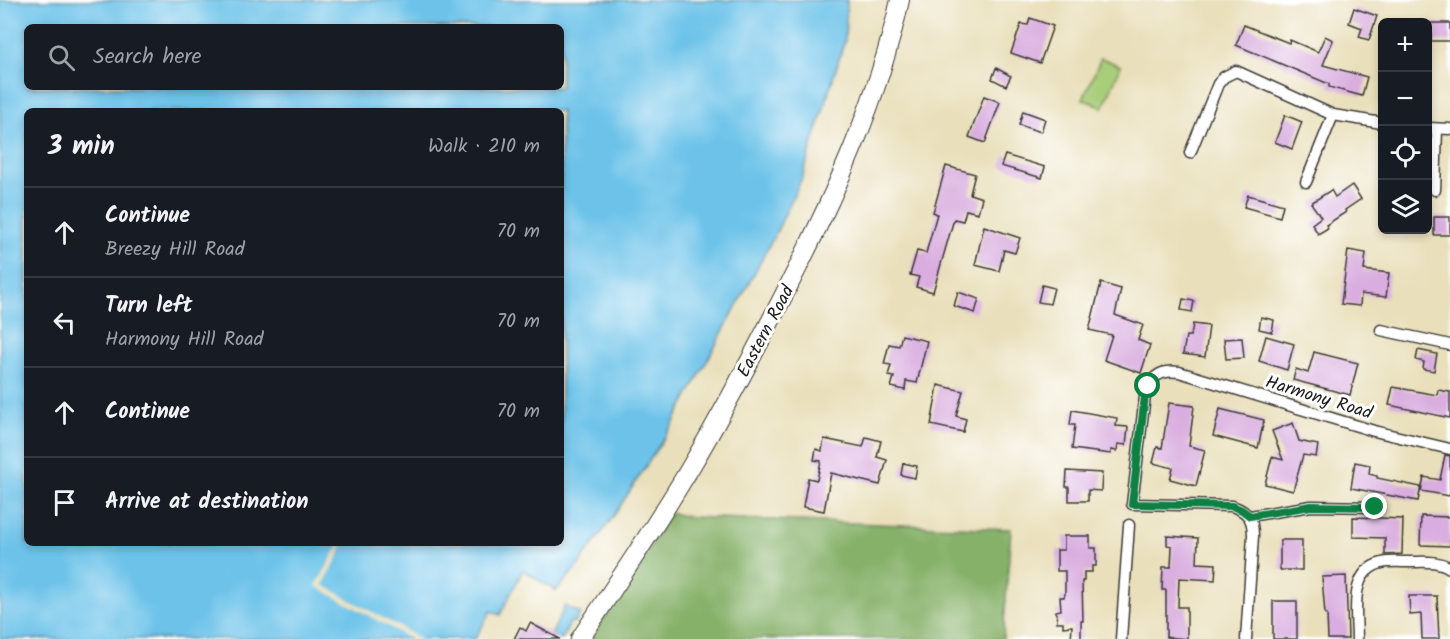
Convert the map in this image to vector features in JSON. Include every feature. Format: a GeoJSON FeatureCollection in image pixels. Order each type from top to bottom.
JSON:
{"type":"FeatureCollection","features":[{"type":"Feature","properties":{"kind":"highway","name":"Eastern Road"},"geometry":{"type":"LineString","coordinates":[[580,639],[693,464],[773,317],[825,214],[861,130],[900,0]]}},
{"type":"Feature","properties":{"kind":"street"},"geometry":{"type":"LineString","coordinates":[[1191,153],[1218,84],[1224,77],[1236,71],[1333,115],[1378,122]]}},
{"type":"Feature","properties":{"kind":"street"},"geometry":{"type":"LineString","coordinates":[[1306,182],[1333,115]]}},
{"type":"Feature","properties":{"kind":"street"},"geometry":{"type":"LineString","coordinates":[[1435,190],[1432,128],[1450,129]]}},
{"type":"Feature","properties":{"kind":"street"},"geometry":{"type":"LineString","coordinates":[[1381,330],[1450,345]]}},
{"type":"Feature","properties":{"kind":"street","name":"Harmony Road"},"geometry":{"type":"LineString","coordinates":[[1250,516],[1232,506],[1132,504],[1145,396],[1148,386],[1158,375],[1168,370],[1179,372],[1374,431],[1450,449]]}},
{"type":"Feature","properties":{"kind":"street"},"geometry":{"type":"LineString","coordinates":[[1246,639],[1253,537],[1253,523],[1250,516],[1311,506],[1375,507]]}},
{"type":"Feature","properties":{"kind":"street"},"geometry":{"type":"LineString","coordinates":[[1121,639],[1129,525]]}},
{"type":"Feature","properties":{"kind":"street"},"geometry":{"type":"LineString","coordinates":[[1357,639],[1357,586],[1362,574],[1382,563],[1432,561],[1450,568]]}},
{"type":"Feature","properties":{"kind":"green space"},"geometry":{"type":"Polygon","coordinates":[[[1101,58],[1121,66],[1103,108],[1083,99],[1101,58]]]}},
{"type":"Feature","properties":{"kind":"green space"},"geometry":{"type":"Polygon","coordinates":[[[671,513],[690,517],[1011,529],[1003,639],[591,639],[671,513]]]}},
{"type":"Feature","properties":{"kind":"water"},"geometry":{"type":"Polygon","coordinates":[[[0,0],[847,0],[845,40],[802,178],[775,235],[673,424],[615,514],[578,566],[556,591],[523,570],[500,615],[491,611],[475,639],[0,639],[0,0]]]}},
{"type":"Feature","properties":{"kind":"water"},"geometry":{"type":"Polygon","coordinates":[[[565,606],[580,613],[575,623],[571,621],[562,639],[551,635],[565,606]]]}},
{"type":"Feature","properties":{"kind":"pier"},"geometry":{"type":"Polygon","coordinates":[[[338,546],[343,547],[323,585],[421,639],[411,639],[316,586],[338,546]]]}},
{"type":"Feature","properties":{"kind":"building"},"geometry":{"type":"Polygon","coordinates":[[[1354,8],[1377,16],[1369,40],[1359,37],[1362,28],[1349,23],[1354,8]]]}},
{"type":"Feature","properties":{"kind":"building"},"geometry":{"type":"Polygon","coordinates":[[[1030,18],[1053,26],[1040,63],[1011,53],[1021,24],[1028,25],[1030,18]]]}},
{"type":"Feature","properties":{"kind":"building"},"geometry":{"type":"Polygon","coordinates":[[[1432,23],[1450,23],[1450,41],[1432,41],[1432,23]]]}},
{"type":"Feature","properties":{"kind":"building"},"geometry":{"type":"Polygon","coordinates":[[[1244,25],[1318,52],[1325,36],[1333,40],[1323,65],[1367,77],[1362,96],[1329,87],[1329,84],[1236,45],[1244,25]]]}},
{"type":"Feature","properties":{"kind":"building"},"geometry":{"type":"Polygon","coordinates":[[[996,68],[1011,76],[1006,86],[992,79],[996,68]]]}},
{"type":"Feature","properties":{"kind":"building"},"geometry":{"type":"Polygon","coordinates":[[[984,96],[1000,102],[985,143],[969,137],[984,96]]]}},
{"type":"Feature","properties":{"kind":"building"},"geometry":{"type":"Polygon","coordinates":[[[1023,111],[1045,119],[1041,132],[1019,125],[1023,111]]]}},
{"type":"Feature","properties":{"kind":"building"},"geometry":{"type":"Polygon","coordinates":[[[1285,115],[1302,122],[1292,149],[1275,142],[1285,115]]]}},
{"type":"Feature","properties":{"kind":"building"},"geometry":{"type":"Polygon","coordinates":[[[1005,155],[1045,167],[1042,178],[1001,166],[1005,155]]]}},
{"type":"Feature","properties":{"kind":"building"},"geometry":{"type":"Polygon","coordinates":[[[946,166],[975,174],[970,194],[982,198],[978,213],[966,210],[963,221],[954,219],[933,292],[916,287],[919,277],[910,275],[917,251],[926,253],[937,214],[933,212],[946,166]]]}},
{"type":"Feature","properties":{"kind":"building"},"geometry":{"type":"Polygon","coordinates":[[[1352,185],[1361,199],[1326,225],[1328,228],[1318,234],[1312,224],[1321,217],[1311,203],[1331,190],[1335,197],[1352,185]]]}},
{"type":"Feature","properties":{"kind":"building"},"geometry":{"type":"Polygon","coordinates":[[[1248,195],[1283,205],[1280,217],[1244,207],[1248,195]]]}},
{"type":"Feature","properties":{"kind":"building"},"geometry":{"type":"Polygon","coordinates":[[[1434,217],[1450,217],[1450,235],[1434,235],[1434,217]]]}},
{"type":"Feature","properties":{"kind":"building"},"geometry":{"type":"Polygon","coordinates":[[[984,226],[1020,238],[1015,253],[1004,250],[999,271],[975,265],[984,226]]]}},
{"type":"Feature","properties":{"kind":"building"},"geometry":{"type":"Polygon","coordinates":[[[1348,250],[1366,253],[1364,270],[1389,273],[1386,297],[1361,294],[1360,306],[1341,304],[1348,250]]]}},
{"type":"Feature","properties":{"kind":"building"},"geometry":{"type":"Polygon","coordinates":[[[1101,283],[1121,289],[1115,315],[1143,325],[1138,340],[1150,345],[1141,373],[1104,360],[1112,335],[1089,330],[1101,283]]]}},
{"type":"Feature","properties":{"kind":"building"},"geometry":{"type":"Polygon","coordinates":[[[1042,285],[1054,288],[1050,304],[1038,302],[1042,285]]]}},
{"type":"Feature","properties":{"kind":"building"},"geometry":{"type":"Polygon","coordinates":[[[958,292],[979,299],[975,313],[954,306],[958,292]]]}},
{"type":"Feature","properties":{"kind":"building"},"geometry":{"type":"Polygon","coordinates":[[[1183,299],[1194,301],[1192,312],[1181,310],[1183,299]]]}},
{"type":"Feature","properties":{"kind":"building"},"geometry":{"type":"Polygon","coordinates":[[[1261,317],[1274,320],[1272,332],[1259,329],[1261,317]]]}},
{"type":"Feature","properties":{"kind":"building"},"geometry":{"type":"Polygon","coordinates":[[[1193,324],[1209,326],[1205,357],[1183,354],[1186,336],[1191,336],[1193,324]]]}},
{"type":"Feature","properties":{"kind":"building"},"geometry":{"type":"Polygon","coordinates":[[[902,335],[927,341],[917,383],[906,381],[905,390],[891,387],[894,377],[888,376],[891,365],[884,364],[889,344],[899,346],[902,335]]]}},
{"type":"Feature","properties":{"kind":"building"},"geometry":{"type":"Polygon","coordinates":[[[1266,336],[1294,344],[1287,370],[1259,361],[1266,336]]]}},
{"type":"Feature","properties":{"kind":"building"},"geometry":{"type":"Polygon","coordinates":[[[1242,338],[1244,358],[1226,359],[1224,339],[1242,338]]]}},
{"type":"Feature","properties":{"kind":"building"},"geometry":{"type":"Polygon","coordinates":[[[1418,350],[1437,354],[1434,371],[1423,369],[1424,362],[1416,360],[1418,350]]]}},
{"type":"Feature","properties":{"kind":"building"},"geometry":{"type":"Polygon","coordinates":[[[1314,352],[1358,363],[1350,395],[1293,380],[1296,369],[1308,373],[1314,352]]]}},
{"type":"Feature","properties":{"kind":"building"},"geometry":{"type":"Polygon","coordinates":[[[938,385],[963,391],[956,416],[966,419],[963,432],[931,425],[938,385]]]}},
{"type":"Feature","properties":{"kind":"building"},"geometry":{"type":"Polygon","coordinates":[[[1393,387],[1437,395],[1438,390],[1450,392],[1450,418],[1389,405],[1393,387]]]}},
{"type":"Feature","properties":{"kind":"building"},"geometry":{"type":"Polygon","coordinates":[[[1169,403],[1194,406],[1189,446],[1205,450],[1196,486],[1170,479],[1173,468],[1153,463],[1157,447],[1162,448],[1169,403]]]}},
{"type":"Feature","properties":{"kind":"building"},"geometry":{"type":"Polygon","coordinates":[[[1220,409],[1264,420],[1258,448],[1213,436],[1220,409]]]}},
{"type":"Feature","properties":{"kind":"building"},"geometry":{"type":"Polygon","coordinates":[[[1072,410],[1117,418],[1116,426],[1128,427],[1126,445],[1118,444],[1117,451],[1111,450],[1111,454],[1072,449],[1075,425],[1070,425],[1072,410]]]}},
{"type":"Feature","properties":{"kind":"building"},"geometry":{"type":"Polygon","coordinates":[[[1293,423],[1299,441],[1318,445],[1316,457],[1303,455],[1293,491],[1265,484],[1272,457],[1283,460],[1272,431],[1293,423]]]}},
{"type":"Feature","properties":{"kind":"building"},"geometry":{"type":"Polygon","coordinates":[[[866,437],[881,441],[877,457],[887,460],[880,485],[831,473],[824,511],[803,507],[808,478],[817,480],[821,461],[814,460],[816,449],[822,451],[824,439],[863,447],[866,437]]]}},
{"type":"Feature","properties":{"kind":"building"},"geometry":{"type":"Polygon","coordinates":[[[1445,455],[1450,456],[1450,496],[1421,491],[1424,477],[1440,480],[1445,455]]]}},
{"type":"Feature","properties":{"kind":"building"},"geometry":{"type":"Polygon","coordinates":[[[1355,462],[1370,465],[1369,474],[1377,478],[1421,487],[1418,501],[1351,488],[1355,462]]]}},
{"type":"Feature","properties":{"kind":"building"},"geometry":{"type":"Polygon","coordinates":[[[903,463],[917,466],[915,478],[901,475],[903,463]]]}},
{"type":"Feature","properties":{"kind":"building"},"geometry":{"type":"Polygon","coordinates":[[[1067,471],[1102,473],[1101,491],[1088,490],[1088,501],[1069,501],[1069,487],[1066,487],[1067,471]]]}},
{"type":"Feature","properties":{"kind":"building"},"geometry":{"type":"Polygon","coordinates":[[[1421,516],[1450,517],[1450,546],[1420,545],[1421,516]]]}},
{"type":"Feature","properties":{"kind":"building"},"geometry":{"type":"Polygon","coordinates":[[[1353,517],[1403,519],[1402,554],[1385,555],[1385,538],[1353,537],[1353,517]]]}},
{"type":"Feature","properties":{"kind":"building"},"geometry":{"type":"Polygon","coordinates":[[[1064,536],[1090,536],[1090,548],[1096,548],[1096,566],[1092,566],[1092,572],[1084,572],[1084,581],[1082,581],[1081,639],[1071,639],[1072,626],[1063,627],[1063,622],[1057,622],[1056,611],[1061,610],[1060,597],[1064,597],[1065,594],[1065,571],[1057,571],[1057,550],[1064,550],[1064,536]]]}},
{"type":"Feature","properties":{"kind":"building"},"geometry":{"type":"Polygon","coordinates":[[[1167,536],[1198,538],[1197,563],[1216,564],[1215,580],[1179,578],[1178,607],[1187,607],[1187,639],[1166,637],[1166,590],[1162,590],[1163,567],[1171,567],[1172,546],[1167,545],[1167,536]]]}},
{"type":"Feature","properties":{"kind":"building"},"geometry":{"type":"Polygon","coordinates":[[[1280,540],[1302,540],[1302,570],[1280,570],[1280,540]]]}},
{"type":"Feature","properties":{"kind":"building"},"geometry":{"type":"Polygon","coordinates":[[[1346,576],[1348,639],[1328,639],[1322,577],[1346,576]]]}},
{"type":"Feature","properties":{"kind":"building"},"geometry":{"type":"Polygon","coordinates":[[[1409,596],[1437,596],[1439,639],[1422,639],[1421,614],[1410,615],[1409,596]]]}},
{"type":"Feature","properties":{"kind":"building"},"geometry":{"type":"Polygon","coordinates":[[[1273,601],[1297,601],[1297,639],[1273,639],[1273,601]]]}},
{"type":"Feature","properties":{"kind":"building"},"geometry":{"type":"Polygon","coordinates":[[[530,623],[560,639],[514,639],[520,627],[526,631],[530,623]]]}},
{"type":"Feature","properties":{"kind":"route"},"geometry":{"type":"LineString","coordinates":[[1148,386],[1132,504],[1232,506],[1250,516],[1311,506],[1375,507]]}}]}
